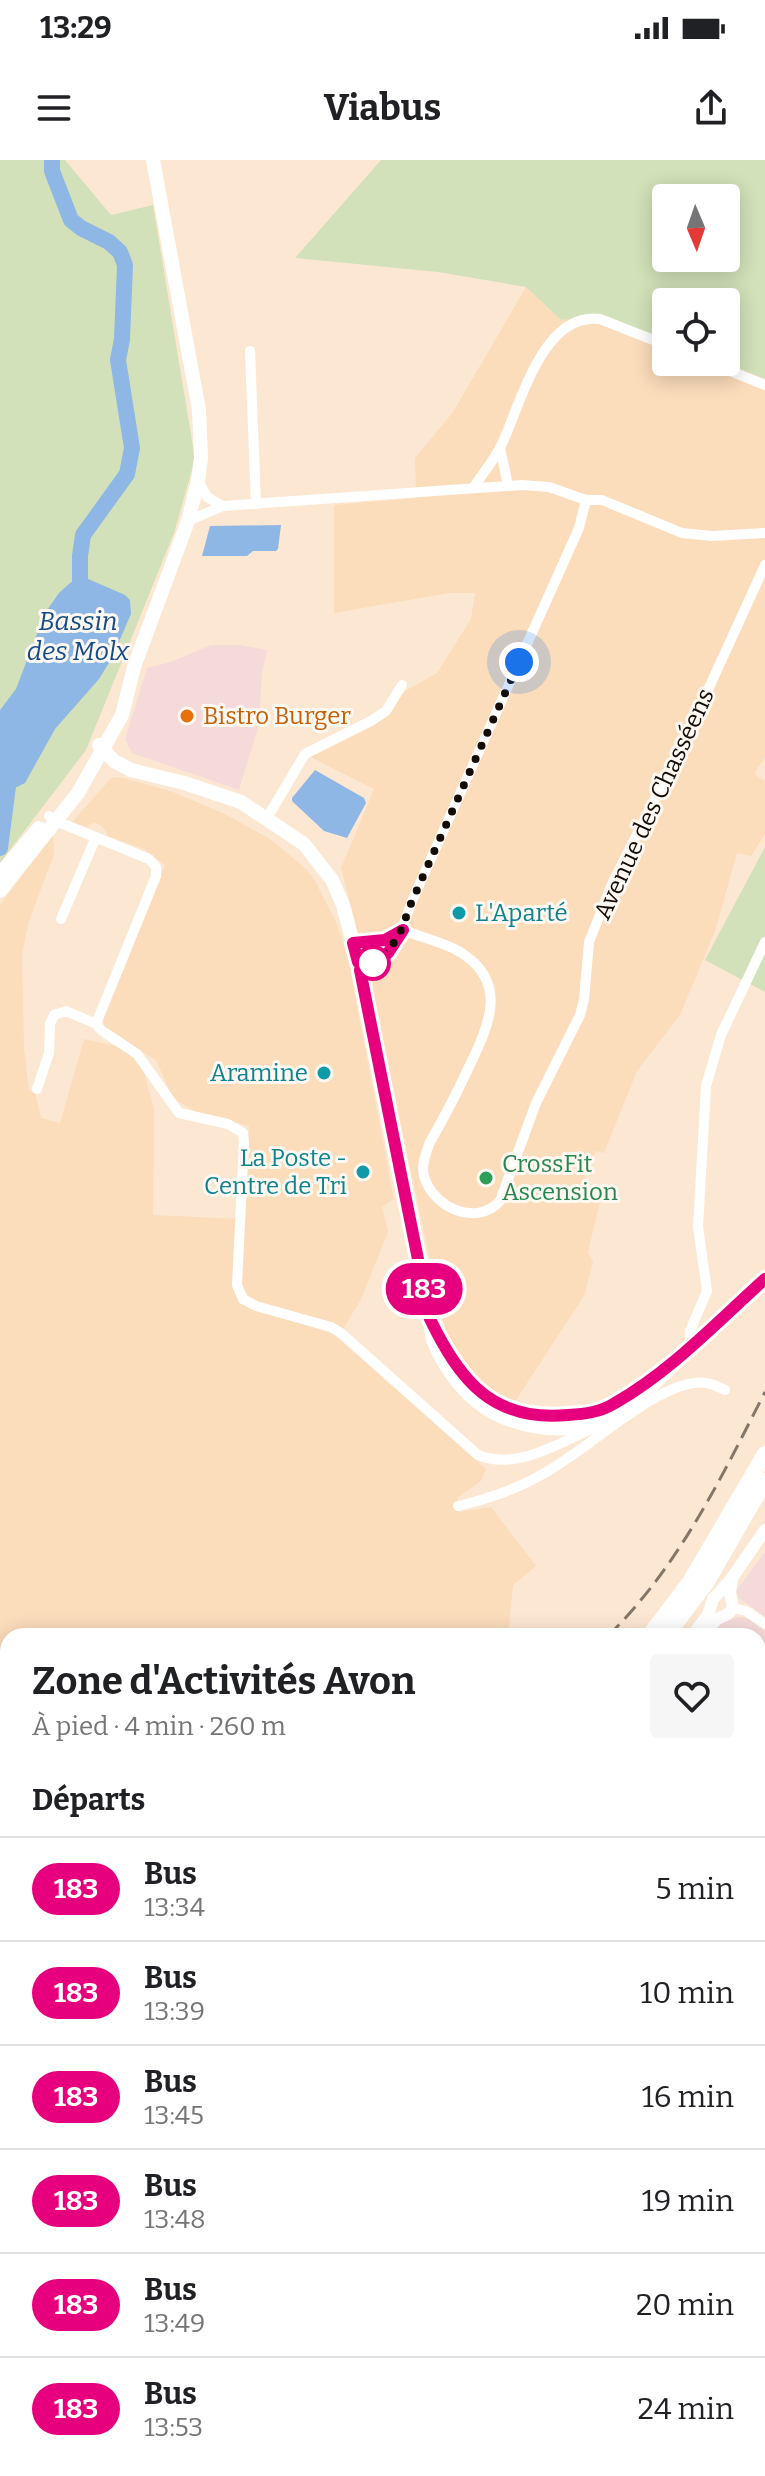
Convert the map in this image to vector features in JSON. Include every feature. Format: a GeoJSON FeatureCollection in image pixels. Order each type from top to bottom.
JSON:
{"type":"FeatureCollection","features":[{"type":"Feature","properties":{"kind":"highway"},"geometry":{"type":"LineString","coordinates":[[655,1628],[690,1582],[765,1454]]}},
{"type":"Feature","properties":{"kind":"highway"},"geometry":{"type":"LineString","coordinates":[[672,1628],[706,1583],[765,1481]]}},
{"type":"Feature","properties":{"kind":"main road"},"geometry":{"type":"LineString","coordinates":[[0,891],[3,873],[78,793],[122,715],[134,667],[188,521],[198,481],[201,458],[199,410],[153,160]]}},
{"type":"Feature","properties":{"kind":"main road"},"geometry":{"type":"LineString","coordinates":[[102,747],[114,761],[131,770],[241,802],[304,844],[332,880],[343,905],[360,970],[433,1340],[450,1374],[481,1405],[496,1415],[535,1427],[595,1425],[620,1413],[641,1397],[765,1279]]}},
{"type":"Feature","properties":{"kind":"street"},"geometry":{"type":"LineString","coordinates":[[474,487],[500,448],[549,343],[572,322],[600,319],[652,339]]}},
{"type":"Feature","properties":{"kind":"street"},"geometry":{"type":"LineString","coordinates":[[250,351],[256,504]]}},
{"type":"Feature","properties":{"kind":"street"},"geometry":{"type":"LineString","coordinates":[[740,375],[765,385]]}},
{"type":"Feature","properties":{"kind":"street"},"geometry":{"type":"LineString","coordinates":[[500,448],[508,485]]}},
{"type":"Feature","properties":{"kind":"street"},"geometry":{"type":"LineString","coordinates":[[198,481],[207,497],[223,506]]}},
{"type":"Feature","properties":{"kind":"street"},"geometry":{"type":"LineString","coordinates":[[188,521],[223,506],[508,485],[549,487],[586,500],[608,502],[682,533],[712,536],[765,533]]}},
{"type":"Feature","properties":{"kind":"street"},"geometry":{"type":"LineString","coordinates":[[360,970],[388,953],[403,930],[412,901],[579,528],[586,500]]}},
{"type":"Feature","properties":{"kind":"street","name":"Avenue des Chasséens"},"geometry":{"type":"LineString","coordinates":[[403,930],[466,956],[487,980],[491,1003],[489,1025],[429,1144],[423,1174],[433,1195],[470,1215],[482,1214],[492,1210],[500,1201],[536,1103],[580,1015],[586,990],[589,942],[612,884],[691,727],[765,565]]}},
{"type":"Feature","properties":{"kind":"street"},"geometry":{"type":"LineString","coordinates":[[267,818],[305,754],[321,744],[352,733],[386,711],[402,685]]}},
{"type":"Feature","properties":{"kind":"street"},"geometry":{"type":"LineString","coordinates":[[53,818],[137,853],[156,867],[156,876],[96,1024]]}},
{"type":"Feature","properties":{"kind":"street"},"geometry":{"type":"LineString","coordinates":[[61,919],[96,837]]}},
{"type":"Feature","properties":{"kind":"street"},"geometry":{"type":"LineString","coordinates":[[353,943],[385,940],[403,930]]}},
{"type":"Feature","properties":{"kind":"street"},"geometry":{"type":"LineString","coordinates":[[690,1348],[690,1331],[707,1291],[698,1227],[706,1086],[721,1035],[765,942]]}},
{"type":"Feature","properties":{"kind":"street"},"geometry":{"type":"LineString","coordinates":[[37,1089],[49,1053],[50,1024],[54,1015],[66,1011],[96,1024],[137,1054],[179,1113],[228,1124],[243,1133],[237,1285],[243,1299],[256,1306],[331,1327],[478,1455],[489,1460],[502,1462],[520,1458],[687,1384],[708,1383],[725,1390]]}},
{"type":"Feature","properties":{"kind":"street"},"geometry":{"type":"LineString","coordinates":[[458,1506],[525,1485],[563,1463],[595,1425]]}},
{"type":"Feature","properties":{"kind":"street"},"geometry":{"type":"LineString","coordinates":[[697,1628],[711,1608],[711,1601],[732,1578],[765,1530]]}},
{"type":"Feature","properties":{"kind":"street"},"geometry":{"type":"LineString","coordinates":[[709,1628],[730,1607],[732,1578]]}},
{"type":"Feature","properties":{"kind":"street"},"geometry":{"type":"LineString","coordinates":[[717,1594],[725,1593],[730,1607]]}},
{"type":"Feature","properties":{"kind":"street"},"geometry":{"type":"LineString","coordinates":[[711,1608],[715,1613],[730,1607],[746,1611],[765,1624]]}},
{"type":"Feature","properties":{"kind":"shaded area"},"geometry":{"type":"Polygon","coordinates":[[[526,287],[561,320],[600,314],[652,334],[652,376],[740,376],[740,369],[765,379],[765,757],[754,774],[765,781],[765,834],[751,856],[737,853],[715,931],[680,1015],[637,1071],[604,1153],[596,1151],[579,1190],[601,1198],[588,1252],[593,1262],[584,1296],[514,1403],[485,1387],[463,1365],[445,1331],[371,983],[341,868],[374,789],[307,755],[385,714],[405,691],[437,673],[471,619],[475,593],[449,593],[334,613],[334,505],[416,498],[415,458],[453,412],[526,287]]]}},
{"type":"Feature","properties":{"kind":"shaded area"},"geometry":{"type":"Polygon","coordinates":[[[211,645],[241,645],[267,650],[262,673],[259,725],[239,790],[132,753],[125,739],[147,668],[211,645]]]}},
{"type":"Feature","properties":{"kind":"shaded area"},"geometry":{"type":"Polygon","coordinates":[[[112,777],[173,792],[225,814],[270,839],[314,879],[337,924],[347,954],[394,1199],[382,1207],[388,1232],[361,1299],[342,1331],[257,1303],[246,1296],[241,1282],[249,1126],[197,1112],[173,1099],[156,1060],[107,1031],[104,1025],[103,1019],[165,865],[144,849],[108,836],[102,826],[94,822],[87,827],[72,822],[112,777]]]}},
{"type":"Feature","properties":{"kind":"shaded area"},"geometry":{"type":"Polygon","coordinates":[[[53,835],[54,854],[29,921],[22,954],[24,1047],[29,1091],[35,1092],[41,1118],[60,1123],[84,1039],[125,1048],[142,1065],[154,1109],[153,1215],[240,1219],[239,1303],[333,1334],[486,1469],[481,1481],[457,1498],[459,1512],[491,1507],[536,1566],[513,1585],[509,1628],[0,1628],[0,905],[53,835]]]}},
{"type":"Feature","properties":{"kind":"shaded area"},"geometry":{"type":"Polygon","coordinates":[[[765,1552],[765,1617],[739,1598],[736,1591],[765,1552]]]}},
{"type":"Feature","properties":{"kind":"shaded area"},"geometry":{"type":"Polygon","coordinates":[[[748,1618],[761,1628],[716,1628],[723,1621],[748,1618]]]}},
{"type":"Feature","properties":{"kind":"green space"},"geometry":{"type":"Polygon","coordinates":[[[0,160],[65,160],[111,215],[153,205],[195,459],[174,533],[86,750],[0,863],[0,160]]]}},
{"type":"Feature","properties":{"kind":"green space"},"geometry":{"type":"Polygon","coordinates":[[[381,160],[765,160],[765,379],[740,369],[740,288],[652,288],[652,334],[600,314],[561,320],[526,287],[438,272],[295,258],[381,160]]]}},
{"type":"Feature","properties":{"kind":"green space"},"geometry":{"type":"Polygon","coordinates":[[[765,847],[765,992],[705,960],[765,847]]]}},
{"type":"Feature","properties":{"kind":"water"},"geometry":{"type":"Polygon","coordinates":[[[281,525],[276,551],[253,551],[247,556],[202,556],[210,526],[281,525]]]}},
{"type":"Feature","properties":{"kind":"water","name":"Bassin des Molx"},"geometry":{"type":"Polygon","coordinates":[[[79,575],[125,595],[130,600],[131,614],[99,679],[55,729],[25,783],[11,790],[0,788],[0,710],[16,689],[45,613],[59,593],[79,575]]]}},
{"type":"Feature","properties":{"kind":"water"},"geometry":{"type":"Polygon","coordinates":[[[315,770],[364,798],[366,803],[347,838],[324,831],[292,801],[315,770]]]}},
{"type":"Feature","properties":{"kind":"waterway"},"geometry":{"type":"LineString","coordinates":[[52,160],[52,171],[71,220],[109,242],[120,252],[125,265],[122,339],[118,360],[132,448],[127,474],[83,535],[80,595]]}},
{"type":"Feature","properties":{"kind":"waterway"},"geometry":{"type":"LineString","coordinates":[[0,848],[10,771]]}},
{"type":"Feature","properties":{"kind":"railway"},"geometry":{"type":"LineString","coordinates":[[615,1628],[677,1551],[765,1392]]}},
{"type":"Feature","properties":{"kind":"bus line","name":"183"},"geometry":{"type":"LineString","coordinates":[[358,962],[353,943],[385,940],[403,930],[388,953],[360,970],[430,1319],[456,1367],[486,1396],[515,1410],[536,1415],[559,1416],[598,1411],[635,1390],[690,1348],[765,1279]]}},
{"type":"Feature","properties":{"kind":"place","name":"Bistro Burger"},"geometry":{"type":"Point","coordinates":[187,716]}},
{"type":"Feature","properties":{"kind":"place","name":"L'Aparté"},"geometry":{"type":"Point","coordinates":[459,913]}},
{"type":"Feature","properties":{"kind":"place","name":"Aramine"},"geometry":{"type":"Point","coordinates":[324,1073]}},
{"type":"Feature","properties":{"kind":"place","name":"La Poste - Centre de Tri"},"geometry":{"type":"Point","coordinates":[363,1172]}},
{"type":"Feature","properties":{"kind":"place","name":"CrossFit Ascension"},"geometry":{"type":"Point","coordinates":[486,1178]}},
{"type":"Feature","properties":{"kind":"route"},"geometry":{"type":"LineString","coordinates":[[373,963],[388,953],[403,930],[412,901],[519,662]]}}]}
